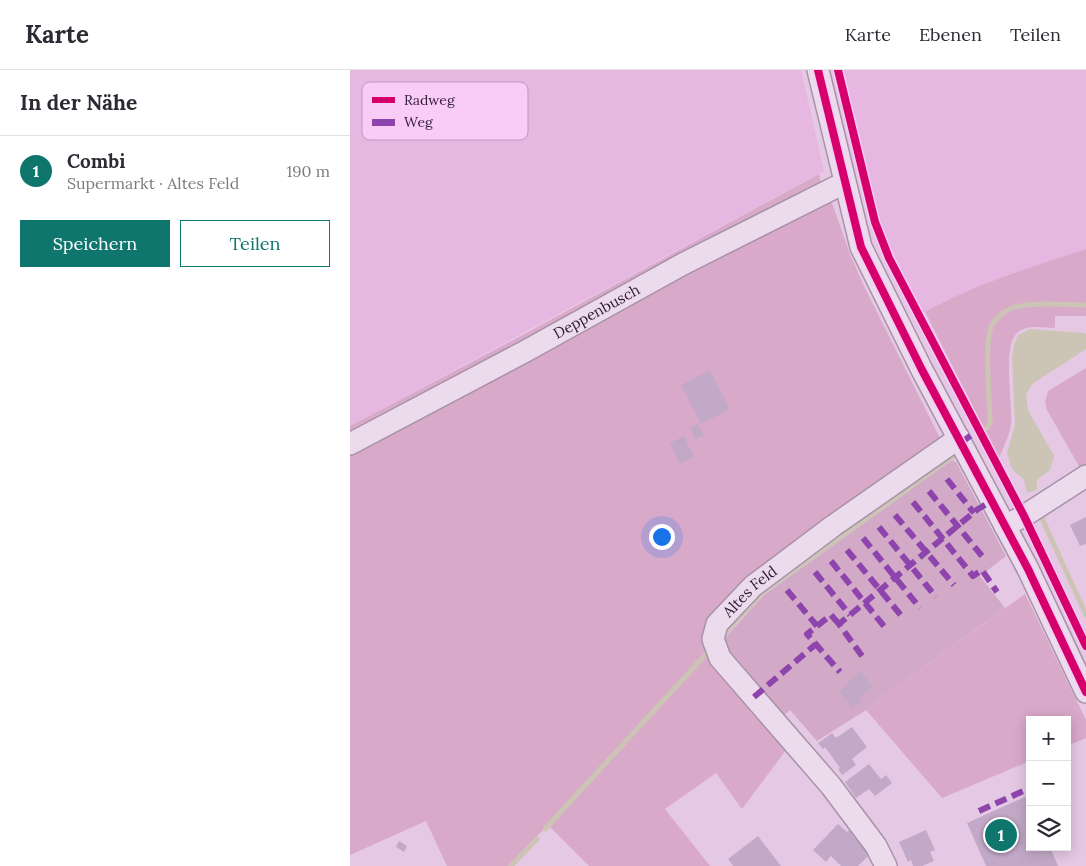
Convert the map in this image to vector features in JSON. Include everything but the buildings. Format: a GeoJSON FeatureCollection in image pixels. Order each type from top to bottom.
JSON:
{"type":"FeatureCollection","features":[{"type":"Feature","properties":{"kind":"street"},"geometry":{"type":"LineString","coordinates":[[818,70],[844,184],[861,247],[922,370],[1028,569],[1086,692]]}},
{"type":"Feature","properties":{"kind":"street","name":"Deppenbusch"},"geometry":{"type":"LineString","coordinates":[[350,444],[524,352],[683,264],[836,186],[844,184]]}},
{"type":"Feature","properties":{"kind":"street","name":"Altes Feld"},"geometry":{"type":"LineString","coordinates":[[886,866],[876,846],[831,786],[720,658],[713,639],[717,624],[752,586],[833,526],[959,438]]}},
{"type":"Feature","properties":{"kind":"street"},"geometry":{"type":"LineString","coordinates":[[1005,526],[1086,476]]}},
{"type":"Feature","properties":{"kind":"shaded area"},"geometry":{"type":"Polygon","coordinates":[[[350,70],[801,70],[824,171],[350,426],[350,70]]]}},
{"type":"Feature","properties":{"kind":"shaded area"},"geometry":{"type":"Polygon","coordinates":[[[841,70],[1086,70],[1086,249],[1021,271],[945,301],[923,313],[879,222],[867,181],[841,70]]]}},
{"type":"Feature","properties":{"kind":"shaded area"},"geometry":{"type":"Polygon","coordinates":[[[819,174],[822,188],[350,438],[350,426],[517,338],[819,174]]]}},
{"type":"Feature","properties":{"kind":"shaded area"},"geometry":{"type":"Polygon","coordinates":[[[820,203],[832,203],[863,284],[943,444],[712,623],[789,746],[742,809],[716,773],[665,809],[710,866],[589,866],[548,825],[508,866],[447,866],[426,821],[350,855],[350,454],[687,270],[820,203]]]}},
{"type":"Feature","properties":{"kind":"shaded area"},"geometry":{"type":"Polygon","coordinates":[[[1086,249],[1086,316],[1055,316],[1055,328],[1025,328],[1017,333],[1013,340],[1009,363],[1011,425],[999,458],[925,312],[984,285],[1086,249]]]}},
{"type":"Feature","properties":{"kind":"shaded area"},"geometry":{"type":"Polygon","coordinates":[[[1030,329],[1084,333],[1086,334],[1086,349],[1032,384],[1026,395],[1028,410],[1054,456],[1050,470],[1037,480],[1037,490],[1027,493],[1024,480],[1012,469],[1007,453],[1015,425],[1012,357],[1014,345],[1018,335],[1030,329]]]}},
{"type":"Feature","properties":{"kind":"shaded area"},"geometry":{"type":"Polygon","coordinates":[[[1086,368],[1086,464],[1080,468],[1047,410],[1045,402],[1048,391],[1086,368]]]}},
{"type":"Feature","properties":{"kind":"shaded area"},"geometry":{"type":"Polygon","coordinates":[[[952,460],[956,462],[1006,556],[980,576],[1005,608],[866,710],[817,741],[790,710],[778,720],[722,648],[726,637],[764,595],[952,460]]]}},
{"type":"Feature","properties":{"kind":"shaded area"},"geometry":{"type":"Polygon","coordinates":[[[1025,594],[1086,720],[1086,738],[1071,744],[1071,716],[1026,716],[1026,763],[942,798],[866,710],[1025,594]]]}},
{"type":"Feature","properties":{"kind":"waterway"},"geometry":{"type":"LineString","coordinates":[[987,428],[990,423],[988,346],[991,327],[996,319],[1007,310],[1026,305],[1086,305]]}},
{"type":"Feature","properties":{"kind":"waterway"},"geometry":{"type":"LineString","coordinates":[[725,633],[762,593],[958,453]]}},
{"type":"Feature","properties":{"kind":"waterway"},"geometry":{"type":"LineString","coordinates":[[1040,514],[1086,615]]}},
{"type":"Feature","properties":{"kind":"waterway"},"geometry":{"type":"LineString","coordinates":[[545,829],[708,652]]}},
{"type":"Feature","properties":{"kind":"waterway"},"geometry":{"type":"LineString","coordinates":[[511,866],[537,839]]}},
{"type":"Feature","properties":{"kind":"marked path"},"geometry":{"type":"LineString","coordinates":[[961,443],[979,429]]}},
{"type":"Feature","properties":{"kind":"marked path"},"geometry":{"type":"LineString","coordinates":[[947,479],[974,513]]}},
{"type":"Feature","properties":{"kind":"marked path"},"geometry":{"type":"LineString","coordinates":[[929,491],[982,556]]}},
{"type":"Feature","properties":{"kind":"marked path"},"geometry":{"type":"LineString","coordinates":[[862,656],[839,624],[978,509],[992,501]]}},
{"type":"Feature","properties":{"kind":"marked path"},"geometry":{"type":"LineString","coordinates":[[913,502],[973,576],[982,570],[997,592]]}},
{"type":"Feature","properties":{"kind":"marked path"},"geometry":{"type":"LineString","coordinates":[[895,515],[954,585]]}},
{"type":"Feature","properties":{"kind":"marked path"},"geometry":{"type":"LineString","coordinates":[[879,527],[936,597]]}},
{"type":"Feature","properties":{"kind":"marked path"},"geometry":{"type":"LineString","coordinates":[[863,538],[920,608]]}},
{"type":"Feature","properties":{"kind":"marked path"},"geometry":{"type":"LineString","coordinates":[[847,550],[904,619]]}},
{"type":"Feature","properties":{"kind":"marked path"},"geometry":{"type":"LineString","coordinates":[[831,561],[887,630]]}},
{"type":"Feature","properties":{"kind":"marked path"},"geometry":{"type":"LineString","coordinates":[[815,572],[850,615]]}},
{"type":"Feature","properties":{"kind":"marked path"},"geometry":{"type":"LineString","coordinates":[[787,590],[817,626]]}},
{"type":"Feature","properties":{"kind":"marked path"},"geometry":{"type":"LineString","coordinates":[[839,624],[831,615],[807,634],[840,672]]}},
{"type":"Feature","properties":{"kind":"marked path"},"geometry":{"type":"LineString","coordinates":[[754,697],[816,644]]}},
{"type":"Feature","properties":{"kind":"marked path"},"geometry":{"type":"LineString","coordinates":[[979,811],[1026,790]]}},
{"type":"Feature","properties":{"kind":"cycle path"},"geometry":{"type":"LineString","coordinates":[[818,70],[861,247],[922,370],[1028,569],[1086,692]]}},
{"type":"Feature","properties":{"kind":"cycle path"},"geometry":{"type":"LineString","coordinates":[[838,70],[875,222],[889,258],[1024,516],[1086,646]]}},
{"type":"Feature","properties":{"kind":"place","name":"Combi"},"geometry":{"type":"Point","coordinates":[1001,835]}}]}
